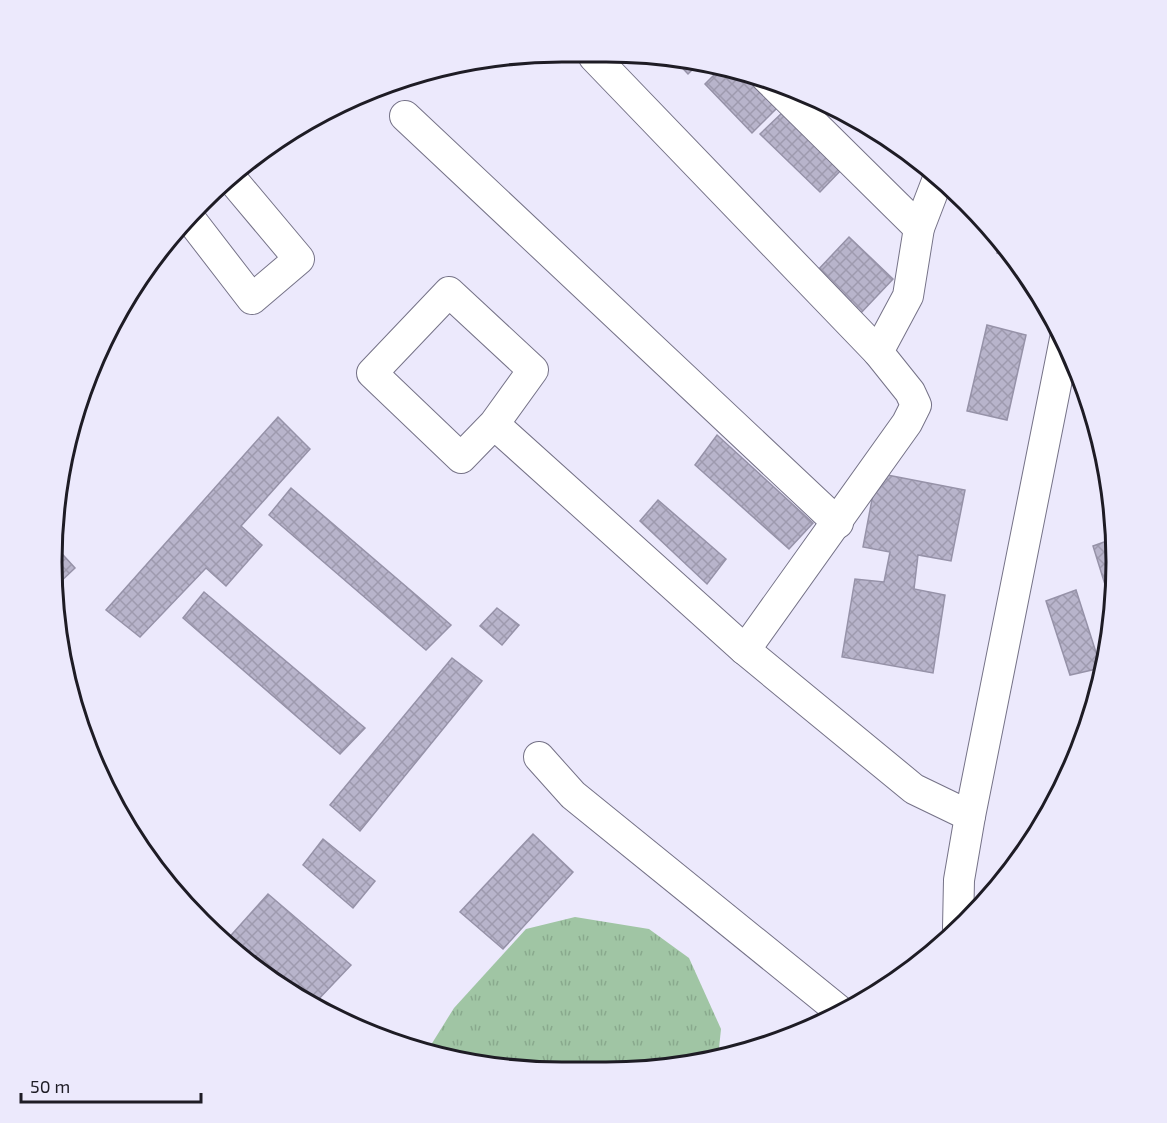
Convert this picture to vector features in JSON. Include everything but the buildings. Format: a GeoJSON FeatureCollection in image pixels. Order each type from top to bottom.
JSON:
{"type":"FeatureCollection","features":[{"type":"Feature","properties":{"kind":"lane"},"geometry":{"type":"LineString","coordinates":[[599,62],[878,352],[910,392],[916,405],[838,523],[745,650]]}},
{"type":"Feature","properties":{"kind":"lane"},"geometry":{"type":"LineString","coordinates":[[784,95],[919,228]]}},
{"type":"Feature","properties":{"kind":"lane"},"geometry":{"type":"LineString","coordinates":[[405,116],[838,523]]}},
{"type":"Feature","properties":{"kind":"lane"},"geometry":{"type":"LineString","coordinates":[[194,224],[252,299],[299,259],[235,183]]}},
{"type":"Feature","properties":{"kind":"lane"},"geometry":{"type":"LineString","coordinates":[[878,352],[908,296],[919,228],[935,186]]}},
{"type":"Feature","properties":{"kind":"lane"},"geometry":{"type":"LineString","coordinates":[[449,292],[532,370],[494,424],[461,458],[372,373],[449,292]]}},
{"type":"Feature","properties":{"kind":"lane"},"geometry":{"type":"LineString","coordinates":[[958,916],[959,880],[970,816],[1061,357]]}},
{"type":"Feature","properties":{"kind":"lane"},"geometry":{"type":"LineString","coordinates":[[494,424],[745,650],[914,789],[970,816]]}},
{"type":"Feature","properties":{"kind":"lane"},"geometry":{"type":"LineString","coordinates":[[539,757],[573,795],[834,1006]]}},
{"type":"Feature","properties":{"kind":"green space"},"geometry":{"type":"Polygon","coordinates":[[[575,917],[649,929],[689,958],[721,1029],[719,1048],[671,1057],[638,1060],[562,1062],[496,1057],[432,1044],[454,1008],[526,929],[575,917]]]}}]}
